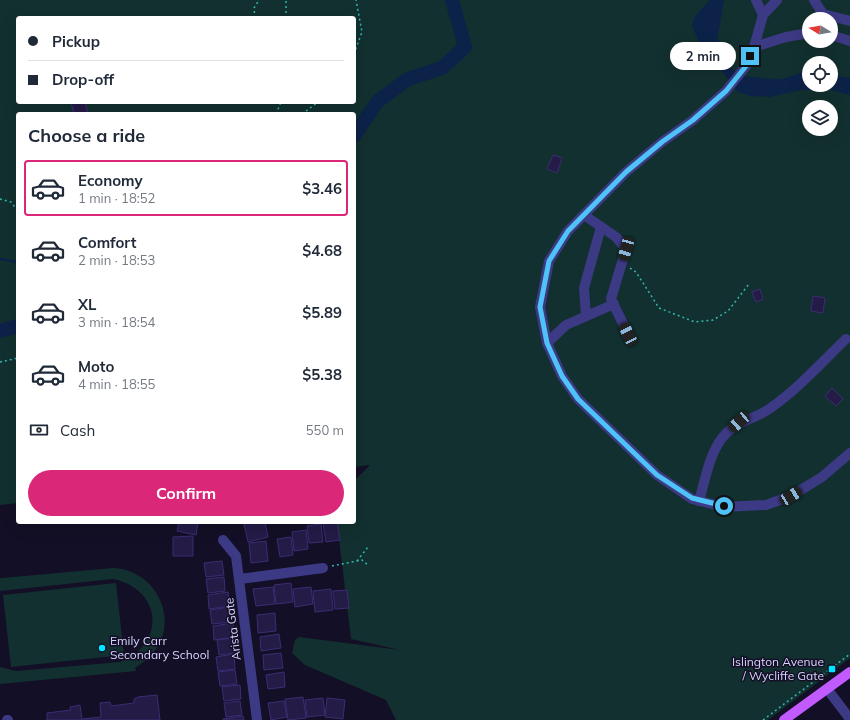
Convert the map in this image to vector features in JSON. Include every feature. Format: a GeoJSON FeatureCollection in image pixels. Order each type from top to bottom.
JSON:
{"type":"FeatureCollection","features":[{"type":"Feature","properties":{"kind":"main road"},"geometry":{"type":"LineString","coordinates":[[784,720],[828,690],[850,672]]}},
{"type":"Feature","properties":{"kind":"street"},"geometry":{"type":"LineString","coordinates":[[756,0],[763,15]]}},
{"type":"Feature","properties":{"kind":"street"},"geometry":{"type":"LineString","coordinates":[[777,0],[763,15],[754,47],[746,66],[726,91],[693,120],[662,142],[626,172],[568,231],[549,261],[540,307],[547,343],[562,376],[578,399],[657,475],[699,501],[724,506],[766,505],[791,496],[822,477],[850,453]]}},
{"type":"Feature","properties":{"kind":"street"},"geometry":{"type":"LineString","coordinates":[[814,0],[820,12]]}},
{"type":"Feature","properties":{"kind":"street"},"geometry":{"type":"LineString","coordinates":[[838,19],[850,21]]}},
{"type":"Feature","properties":{"kind":"street"},"geometry":{"type":"LineString","coordinates":[[754,47],[786,37],[802,34]]}},
{"type":"Feature","properties":{"kind":"street"},"geometry":{"type":"LineString","coordinates":[[838,37],[850,41]]}},
{"type":"Feature","properties":{"kind":"street"},"geometry":{"type":"LineString","coordinates":[[584,215],[616,237],[626,249],[611,299],[628,334]]}},
{"type":"Feature","properties":{"kind":"street"},"geometry":{"type":"LineString","coordinates":[[586,316],[584,288],[601,227]]}},
{"type":"Feature","properties":{"kind":"street"},"geometry":{"type":"LineString","coordinates":[[547,343],[566,325],[614,304]]}},
{"type":"Feature","properties":{"kind":"street"},"geometry":{"type":"LineString","coordinates":[[699,501],[713,454],[722,438],[739,422],[768,410],[799,384],[846,339]]}},
{"type":"Feature","properties":{"kind":"street","name":"Arista Gate"},"geometry":{"type":"LineString","coordinates":[[223,540],[236,556],[256,720]]}},
{"type":"Feature","properties":{"kind":"street"},"geometry":{"type":"LineString","coordinates":[[240,579],[323,568]]}},
{"type":"Feature","properties":{"kind":"street"},"geometry":{"type":"LineString","coordinates":[[828,690],[850,719]]}},
{"type":"Feature","properties":{"kind":"path"},"geometry":{"type":"LineString","coordinates":[[255,16],[254,8],[260,0]]}},
{"type":"Feature","properties":{"kind":"path"},"geometry":{"type":"LineString","coordinates":[[286,0],[286,16]]}},
{"type":"Feature","properties":{"kind":"path"},"geometry":{"type":"LineString","coordinates":[[356,0],[362,32],[356,48]]}},
{"type":"Feature","properties":{"kind":"path"},"geometry":{"type":"LineString","coordinates":[[305,112],[315,104]]}},
{"type":"Feature","properties":{"kind":"path"},"geometry":{"type":"LineString","coordinates":[[0,199],[11,202],[16,208]]}},
{"type":"Feature","properties":{"kind":"path"},"geometry":{"type":"LineString","coordinates":[[622,262],[636,272],[659,308],[695,322],[713,320],[728,311],[749,284]]}},
{"type":"Feature","properties":{"kind":"path"},"geometry":{"type":"LineString","coordinates":[[0,362],[16,358]]}},
{"type":"Feature","properties":{"kind":"path"},"geometry":{"type":"LineString","coordinates":[[357,560],[368,547]]}},
{"type":"Feature","properties":{"kind":"path"},"geometry":{"type":"LineString","coordinates":[[323,568],[357,560],[362,560],[369,566]]}},
{"type":"Feature","properties":{"kind":"path"},"geometry":{"type":"LineString","coordinates":[[763,720],[850,654]]}},
{"type":"Feature","properties":{"kind":"green space"},"geometry":{"type":"Polygon","coordinates":[[[0,0],[850,0],[850,658],[768,720],[396,720],[386,700],[305,665],[292,653],[295,640],[299,637],[400,650],[351,639],[337,524],[356,524],[356,479],[370,465],[356,467],[356,112],[16,112],[16,503],[0,505],[0,0]]]}},
{"type":"Feature","properties":{"kind":"green space"},"geometry":{"type":"Polygon","coordinates":[[[113,568],[128,571],[140,577],[151,586],[159,598],[164,611],[165,625],[162,639],[150,657],[135,668],[136,671],[0,684],[0,667],[16,671],[120,662],[135,654],[146,643],[151,630],[152,618],[149,605],[141,594],[129,585],[113,579],[0,591],[0,578],[113,568]]]}},
{"type":"Feature","properties":{"kind":"green space"},"geometry":{"type":"Polygon","coordinates":[[[116,583],[124,655],[11,667],[3,595],[116,583]]]}},
{"type":"Feature","properties":{"kind":"water"},"geometry":{"type":"Polygon","coordinates":[[[710,0],[724,0],[711,24],[710,33],[714,44],[731,67],[740,75],[753,77],[780,79],[802,73],[802,90],[770,97],[750,96],[738,92],[699,42],[692,26],[695,16],[710,0]]]}},
{"type":"Feature","properties":{"kind":"water"},"geometry":{"type":"Polygon","coordinates":[[[838,76],[850,78],[850,95],[838,92],[838,76]]]}},
{"type":"Feature","properties":{"kind":"building"},"geometry":{"type":"Polygon","coordinates":[[[72,104],[86,104],[88,112],[74,112],[72,104]]]}},
{"type":"Feature","properties":{"kind":"building"},"geometry":{"type":"Polygon","coordinates":[[[553,155],[562,158],[557,173],[547,169],[553,155]]]}},
{"type":"Feature","properties":{"kind":"building"},"geometry":{"type":"Polygon","coordinates":[[[760,289],[763,299],[756,302],[752,292],[760,289]]]}},
{"type":"Feature","properties":{"kind":"building"},"geometry":{"type":"Polygon","coordinates":[[[813,296],[825,298],[823,313],[811,311],[813,296]]]}},
{"type":"Feature","properties":{"kind":"building"},"geometry":{"type":"Polygon","coordinates":[[[832,388],[843,399],[836,406],[825,396],[832,388]]]}},
{"type":"Feature","properties":{"kind":"building"},"geometry":{"type":"Polygon","coordinates":[[[179,524],[198,524],[196,535],[177,531],[179,524]]]}},
{"type":"Feature","properties":{"kind":"building"},"geometry":{"type":"Polygon","coordinates":[[[244,524],[265,524],[268,537],[248,542],[244,524]]]}},
{"type":"Feature","properties":{"kind":"building"},"geometry":{"type":"Polygon","coordinates":[[[321,524],[323,542],[309,543],[307,526],[321,524]]]}},
{"type":"Feature","properties":{"kind":"building"},"geometry":{"type":"Polygon","coordinates":[[[323,524],[337,524],[340,540],[326,542],[323,524]]]}},
{"type":"Feature","properties":{"kind":"building"},"geometry":{"type":"Polygon","coordinates":[[[306,530],[308,549],[294,551],[292,532],[306,530]]]}},
{"type":"Feature","properties":{"kind":"building"},"geometry":{"type":"Polygon","coordinates":[[[193,536],[193,556],[173,556],[173,537],[193,536]]]}},
{"type":"Feature","properties":{"kind":"building"},"geometry":{"type":"Polygon","coordinates":[[[291,537],[293,555],[280,557],[277,539],[291,537]]]}},
{"type":"Feature","properties":{"kind":"building"},"geometry":{"type":"Polygon","coordinates":[[[266,541],[268,561],[251,563],[249,543],[266,541]]]}},
{"type":"Feature","properties":{"kind":"building"},"geometry":{"type":"Polygon","coordinates":[[[222,561],[224,575],[206,577],[204,563],[222,561]]]}},
{"type":"Feature","properties":{"kind":"building"},"geometry":{"type":"Polygon","coordinates":[[[224,577],[225,591],[208,593],[206,579],[224,577]]]}},
{"type":"Feature","properties":{"kind":"building"},"geometry":{"type":"Polygon","coordinates":[[[291,583],[293,602],[276,604],[274,585],[291,583]]]}},
{"type":"Feature","properties":{"kind":"building"},"geometry":{"type":"Polygon","coordinates":[[[273,587],[275,604],[256,606],[253,589],[273,587]]]}},
{"type":"Feature","properties":{"kind":"building"},"geometry":{"type":"Polygon","coordinates":[[[311,587],[313,604],[295,607],[293,589],[311,587]]]}},
{"type":"Feature","properties":{"kind":"building"},"geometry":{"type":"Polygon","coordinates":[[[331,589],[333,610],[315,612],[313,591],[331,589]]]}},
{"type":"Feature","properties":{"kind":"building"},"geometry":{"type":"Polygon","coordinates":[[[347,590],[349,608],[335,609],[333,591],[347,590]]]}},
{"type":"Feature","properties":{"kind":"building"},"geometry":{"type":"Polygon","coordinates":[[[228,592],[230,606],[209,609],[208,595],[228,592]]]}},
{"type":"Feature","properties":{"kind":"building"},"geometry":{"type":"Polygon","coordinates":[[[230,607],[232,622],[212,624],[210,610],[230,607]]]}},
{"type":"Feature","properties":{"kind":"building"},"geometry":{"type":"Polygon","coordinates":[[[275,613],[276,631],[258,633],[257,615],[275,613]]]}},
{"type":"Feature","properties":{"kind":"building"},"geometry":{"type":"Polygon","coordinates":[[[233,623],[234,637],[214,640],[213,626],[233,623]]]}},
{"type":"Feature","properties":{"kind":"building"},"geometry":{"type":"Polygon","coordinates":[[[279,634],[281,648],[261,651],[260,637],[279,634]]]}},
{"type":"Feature","properties":{"kind":"building"},"geometry":{"type":"Polygon","coordinates":[[[233,638],[235,653],[219,655],[217,640],[233,638]]]}},
{"type":"Feature","properties":{"kind":"building"},"geometry":{"type":"Polygon","coordinates":[[[281,653],[283,668],[264,670],[263,655],[281,653]]]}},
{"type":"Feature","properties":{"kind":"building"},"geometry":{"type":"Polygon","coordinates":[[[234,654],[235,669],[218,671],[216,657],[234,654]]]}},
{"type":"Feature","properties":{"kind":"building"},"geometry":{"type":"Polygon","coordinates":[[[235,670],[237,684],[220,686],[218,672],[235,670]]]}},
{"type":"Feature","properties":{"kind":"building"},"geometry":{"type":"Polygon","coordinates":[[[284,672],[285,687],[268,689],[266,675],[284,672]]]}},
{"type":"Feature","properties":{"kind":"building"},"geometry":{"type":"Polygon","coordinates":[[[240,685],[241,699],[224,701],[222,687],[240,685]]]}},
{"type":"Feature","properties":{"kind":"building"},"geometry":{"type":"Polygon","coordinates":[[[157,695],[160,720],[47,720],[47,713],[71,710],[70,707],[80,705],[82,719],[101,717],[100,703],[110,702],[111,706],[134,703],[134,699],[138,697],[157,695]]]}},
{"type":"Feature","properties":{"kind":"building"},"geometry":{"type":"Polygon","coordinates":[[[303,697],[306,718],[288,720],[285,699],[303,697]]]}},
{"type":"Feature","properties":{"kind":"building"},"geometry":{"type":"Polygon","coordinates":[[[323,698],[325,715],[307,717],[305,700],[323,698]]]}},
{"type":"Feature","properties":{"kind":"building"},"geometry":{"type":"Polygon","coordinates":[[[327,698],[345,700],[343,719],[325,717],[327,698]]]}},
{"type":"Feature","properties":{"kind":"building"},"geometry":{"type":"Polygon","coordinates":[[[240,701],[242,715],[226,717],[224,703],[240,701]]]}},
{"type":"Feature","properties":{"kind":"building"},"geometry":{"type":"Polygon","coordinates":[[[284,701],[287,717],[271,720],[268,703],[284,701]]]}},
{"type":"Feature","properties":{"kind":"building"},"geometry":{"type":"Polygon","coordinates":[[[243,716],[244,720],[223,720],[223,719],[243,716]]]}},
{"type":"Feature","properties":{"kind":"waterway"},"geometry":{"type":"LineString","coordinates":[[356,133],[378,101],[408,79],[442,68],[465,47],[452,0]]}},
{"type":"Feature","properties":{"kind":"waterway"},"geometry":{"type":"LineString","coordinates":[[717,0],[710,40],[717,51]]}},
{"type":"Feature","properties":{"kind":"waterway"},"geometry":{"type":"LineString","coordinates":[[0,259],[16,262]]}},
{"type":"Feature","properties":{"kind":"waterway"},"geometry":{"type":"LineString","coordinates":[[0,331],[16,327]]}},
{"type":"Feature","properties":{"kind":"place","name":"Emily Carr Secondary School"},"geometry":{"type":"Point","coordinates":[102,648]}},
{"type":"Feature","properties":{"kind":"place","name":"Islington Avenue / Wycliffe Gate"},"geometry":{"type":"Point","coordinates":[832,669]}},
{"type":"Feature","properties":{"kind":"route"},"geometry":{"type":"LineString","coordinates":[[724,506],[699,501],[692,498],[657,475],[578,399],[562,376],[547,343],[540,307],[549,261],[568,231],[626,172],[662,142],[693,120],[726,91],[746,66],[750,56]]}}]}
